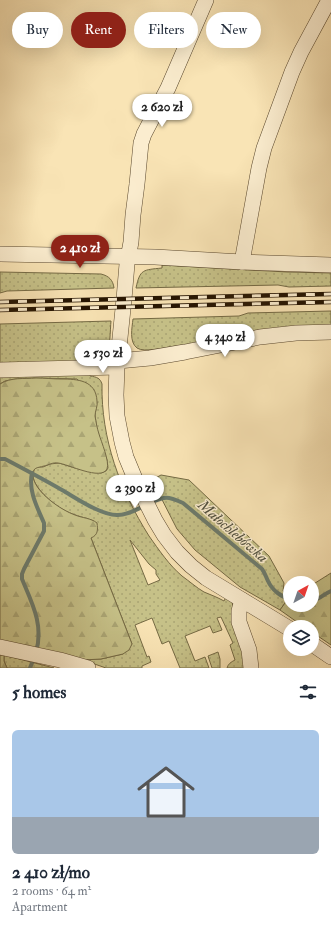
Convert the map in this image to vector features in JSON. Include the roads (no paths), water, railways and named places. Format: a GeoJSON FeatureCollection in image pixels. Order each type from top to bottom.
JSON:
{"type":"FeatureCollection","features":[{"type":"Feature","properties":{"kind":"street"},"geometry":{"type":"LineString","coordinates":[[206,0],[168,88],[144,134],[141,143],[131,242],[127,264],[118,364],[116,395],[117,416],[126,458],[138,486],[155,520],[177,552],[206,578],[283,625]]}},
{"type":"Feature","properties":{"kind":"street"},"geometry":{"type":"LineString","coordinates":[[242,262],[264,148],[292,72],[329,0]]}},
{"type":"Feature","properties":{"kind":"street"},"geometry":{"type":"LineString","coordinates":[[0,254],[155,257],[331,265]]}},
{"type":"Feature","properties":{"kind":"street"},"geometry":{"type":"LineString","coordinates":[[0,370],[118,364],[178,354],[260,337],[296,333],[331,332]]}},
{"type":"Feature","properties":{"kind":"street"},"geometry":{"type":"LineString","coordinates":[[242,600],[239,611],[239,622],[249,650],[251,668]]}},
{"type":"Feature","properties":{"kind":"street"},"geometry":{"type":"LineString","coordinates":[[0,647],[60,660],[88,668]]}},
{"type":"Feature","properties":{"kind":"street"},"geometry":{"type":"LineString","coordinates":[[319,649],[331,657]]}},
{"type":"Feature","properties":{"kind":"waterway","name":"Małochlebówka"},"geometry":{"type":"LineString","coordinates":[[0,459],[5,459],[104,513],[121,515],[144,506]]}},
{"type":"Feature","properties":{"kind":"waterway"},"geometry":{"type":"LineString","coordinates":[[32,473],[32,492],[44,523],[44,531],[24,569],[22,579],[38,623],[39,633],[36,652]]}},
{"type":"Feature","properties":{"kind":"waterway","name":"Małochlebówka"},"geometry":{"type":"LineString","coordinates":[[150,503],[166,498],[183,503],[262,569],[272,587],[283,597]]}},
{"type":"Feature","properties":{"kind":"waterway","name":"Małochlebówka"},"geometry":{"type":"LineString","coordinates":[[319,598],[331,591]]}},
{"type":"Feature","properties":{"kind":"waterway"},"geometry":{"type":"LineString","coordinates":[[30,668],[34,658]]}},
{"type":"Feature","properties":{"kind":"railway"},"geometry":{"type":"LineString","coordinates":[[0,302],[331,294]]}},
{"type":"Feature","properties":{"kind":"railway"},"geometry":{"type":"LineString","coordinates":[[0,310],[331,302]]}}]}
